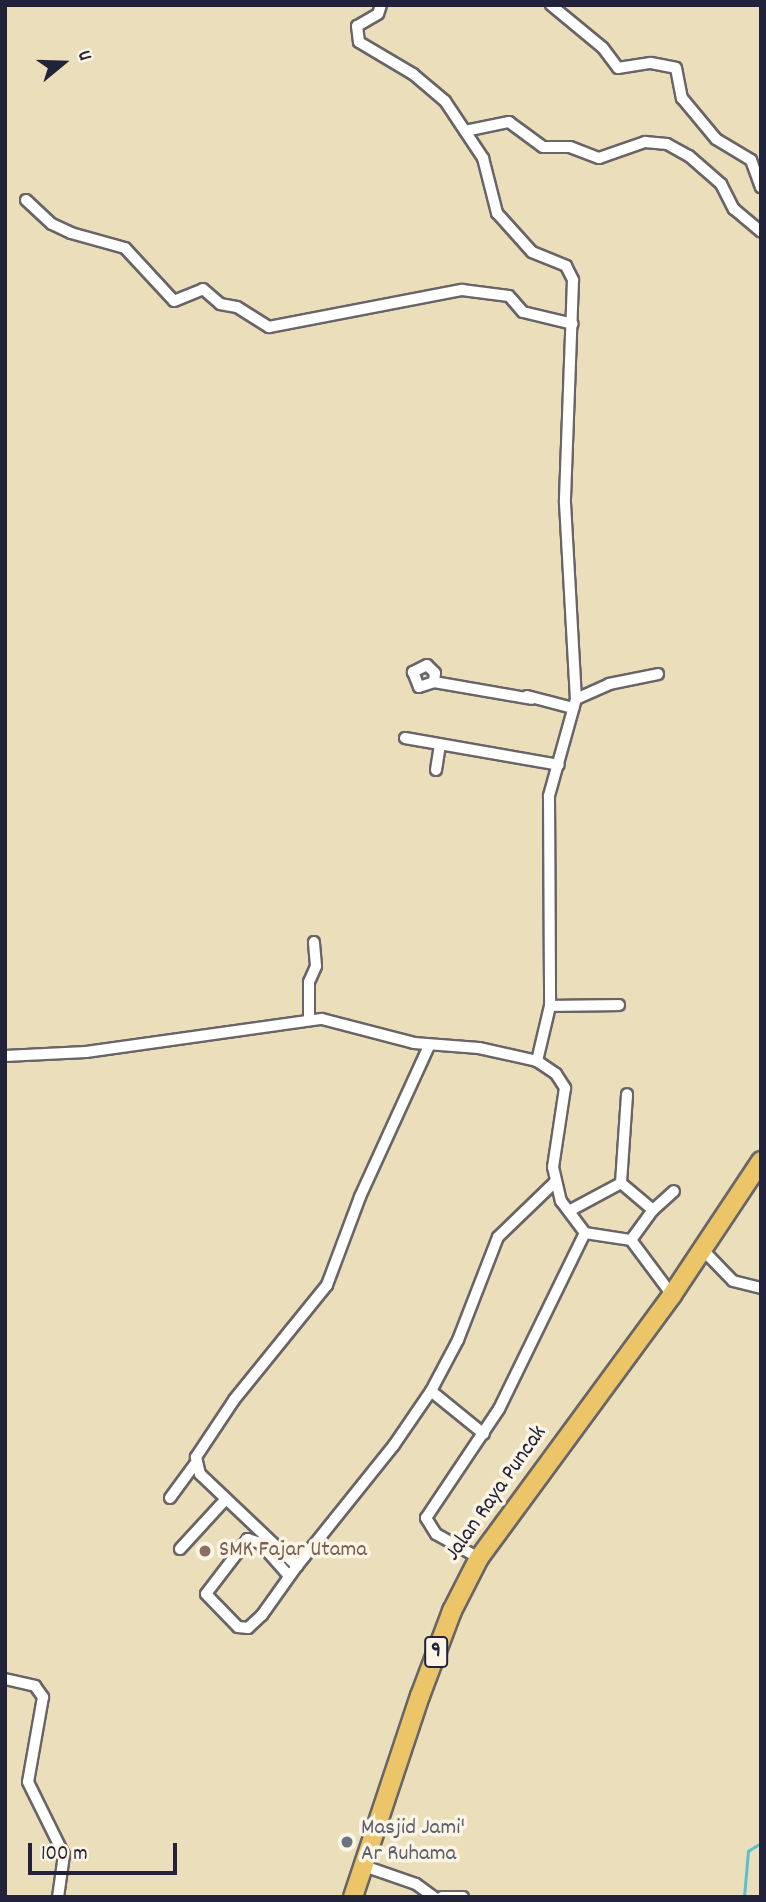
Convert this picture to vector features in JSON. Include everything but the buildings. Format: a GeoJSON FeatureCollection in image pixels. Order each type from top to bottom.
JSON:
{"type":"FeatureCollection","features":[{"type":"Feature","properties":{"kind":"highway","name":"Jalan Raya Puncak"},"geometry":{"type":"LineString","coordinates":[[353,1897],[424,1684],[457,1600],[479,1558],[672,1295],[761,1161]]}},
{"type":"Feature","properties":{"kind":"street"},"geometry":{"type":"LineString","coordinates":[[381,5],[378,14],[358,26],[359,42],[429,86],[458,116],[488,170],[497,214],[532,252],[570,270],[573,324],[565,503],[575,703],[549,809],[550,1006],[537,1061]]}},
{"type":"Feature","properties":{"kind":"street"},"geometry":{"type":"LineString","coordinates":[[551,5],[603,48],[618,68],[651,63],[675,67],[682,98],[716,139],[751,160],[761,187]]}},
{"type":"Feature","properties":{"kind":"street"},"geometry":{"type":"LineString","coordinates":[[465,131],[509,122],[543,147],[570,147],[599,158],[645,142],[667,144],[689,156],[722,184],[734,209],[761,232]]}},
{"type":"Feature","properties":{"kind":"street"},"geometry":{"type":"LineString","coordinates":[[26,200],[52,224],[71,233],[125,248],[174,301],[203,289],[220,304],[237,307],[270,327],[462,290],[509,296],[523,312],[573,324]]}},
{"type":"Feature","properties":{"kind":"street"},"geometry":{"type":"LineString","coordinates":[[435,680],[532,699],[575,703],[609,684],[658,674]]}},
{"type":"Feature","properties":{"kind":"street"},"geometry":{"type":"LineString","coordinates":[[405,738],[559,765]]}},
{"type":"Feature","properties":{"kind":"street"},"geometry":{"type":"LineString","coordinates":[[436,770],[440,744]]}},
{"type":"Feature","properties":{"kind":"street"},"geometry":{"type":"LineString","coordinates":[[309,1019],[309,982],[316,966],[314,942]]}},
{"type":"Feature","properties":{"kind":"street"},"geometry":{"type":"LineString","coordinates":[[550,1006],[620,1005]]}},
{"type":"Feature","properties":{"kind":"street"},"geometry":{"type":"LineString","coordinates":[[5,1056],[86,1052],[309,1019],[341,1023],[429,1046],[479,1048],[537,1061],[556,1074],[565,1088],[554,1183],[569,1211],[585,1233],[631,1240],[672,1295]]}},
{"type":"Feature","properties":{"kind":"street"},"geometry":{"type":"LineString","coordinates":[[170,1498],[195,1464],[234,1400],[330,1278],[365,1186],[429,1046]]}},
{"type":"Feature","properties":{"kind":"street"},"geometry":{"type":"LineString","coordinates":[[621,1183],[627,1094]]}},
{"type":"Feature","properties":{"kind":"street"},"geometry":{"type":"LineString","coordinates":[[289,1576],[260,1543],[248,1539],[206,1594],[238,1627],[246,1628],[261,1615],[394,1445],[431,1391],[462,1331],[494,1244],[554,1183]]}},
{"type":"Feature","properties":{"kind":"street"},"geometry":{"type":"LineString","coordinates":[[569,1211],[621,1183]]}},
{"type":"Feature","properties":{"kind":"street"},"geometry":{"type":"LineString","coordinates":[[621,1183],[653,1210]]}},
{"type":"Feature","properties":{"kind":"street"},"geometry":{"type":"LineString","coordinates":[[631,1240],[653,1210],[674,1191]]}},
{"type":"Feature","properties":{"kind":"street"},"geometry":{"type":"LineString","coordinates":[[479,1558],[436,1534],[426,1521],[484,1434],[585,1233]]}},
{"type":"Feature","properties":{"kind":"street"},"geometry":{"type":"LineString","coordinates":[[703,1250],[733,1281],[761,1288]]}},
{"type":"Feature","properties":{"kind":"street"},"geometry":{"type":"LineString","coordinates":[[431,1391],[484,1434]]}},
{"type":"Feature","properties":{"kind":"street"},"geometry":{"type":"LineString","coordinates":[[195,1464],[226,1499],[297,1566]]}},
{"type":"Feature","properties":{"kind":"street"},"geometry":{"type":"LineString","coordinates":[[180,1549],[226,1499]]}},
{"type":"Feature","properties":{"kind":"street"},"geometry":{"type":"LineString","coordinates":[[5,1679],[35,1686],[43,1698],[28,1782],[64,1855],[58,1897]]}},
{"type":"Feature","properties":{"kind":"street"},"geometry":{"type":"LineString","coordinates":[[364,1866],[416,1884],[434,1897]]}},
{"type":"Feature","properties":{"kind":"street"},"geometry":{"type":"LineString","coordinates":[[442,1897],[463,1897]]}},
{"type":"Feature","properties":{"kind":"waterway"},"geometry":{"type":"LineString","coordinates":[[761,533],[761,610]]}},
{"type":"Feature","properties":{"kind":"waterway"},"geometry":{"type":"LineString","coordinates":[[744,1897],[748,1851],[761,1843]]}},
{"type":"Feature","properties":{"kind":"place","name":"SMK Fajar Utama"},"geometry":{"type":"Point","coordinates":[205,1551]}},
{"type":"Feature","properties":{"kind":"place","name":"Masjid Jami' Ar Ruhama"},"geometry":{"type":"Point","coordinates":[347,1842]}}]}
